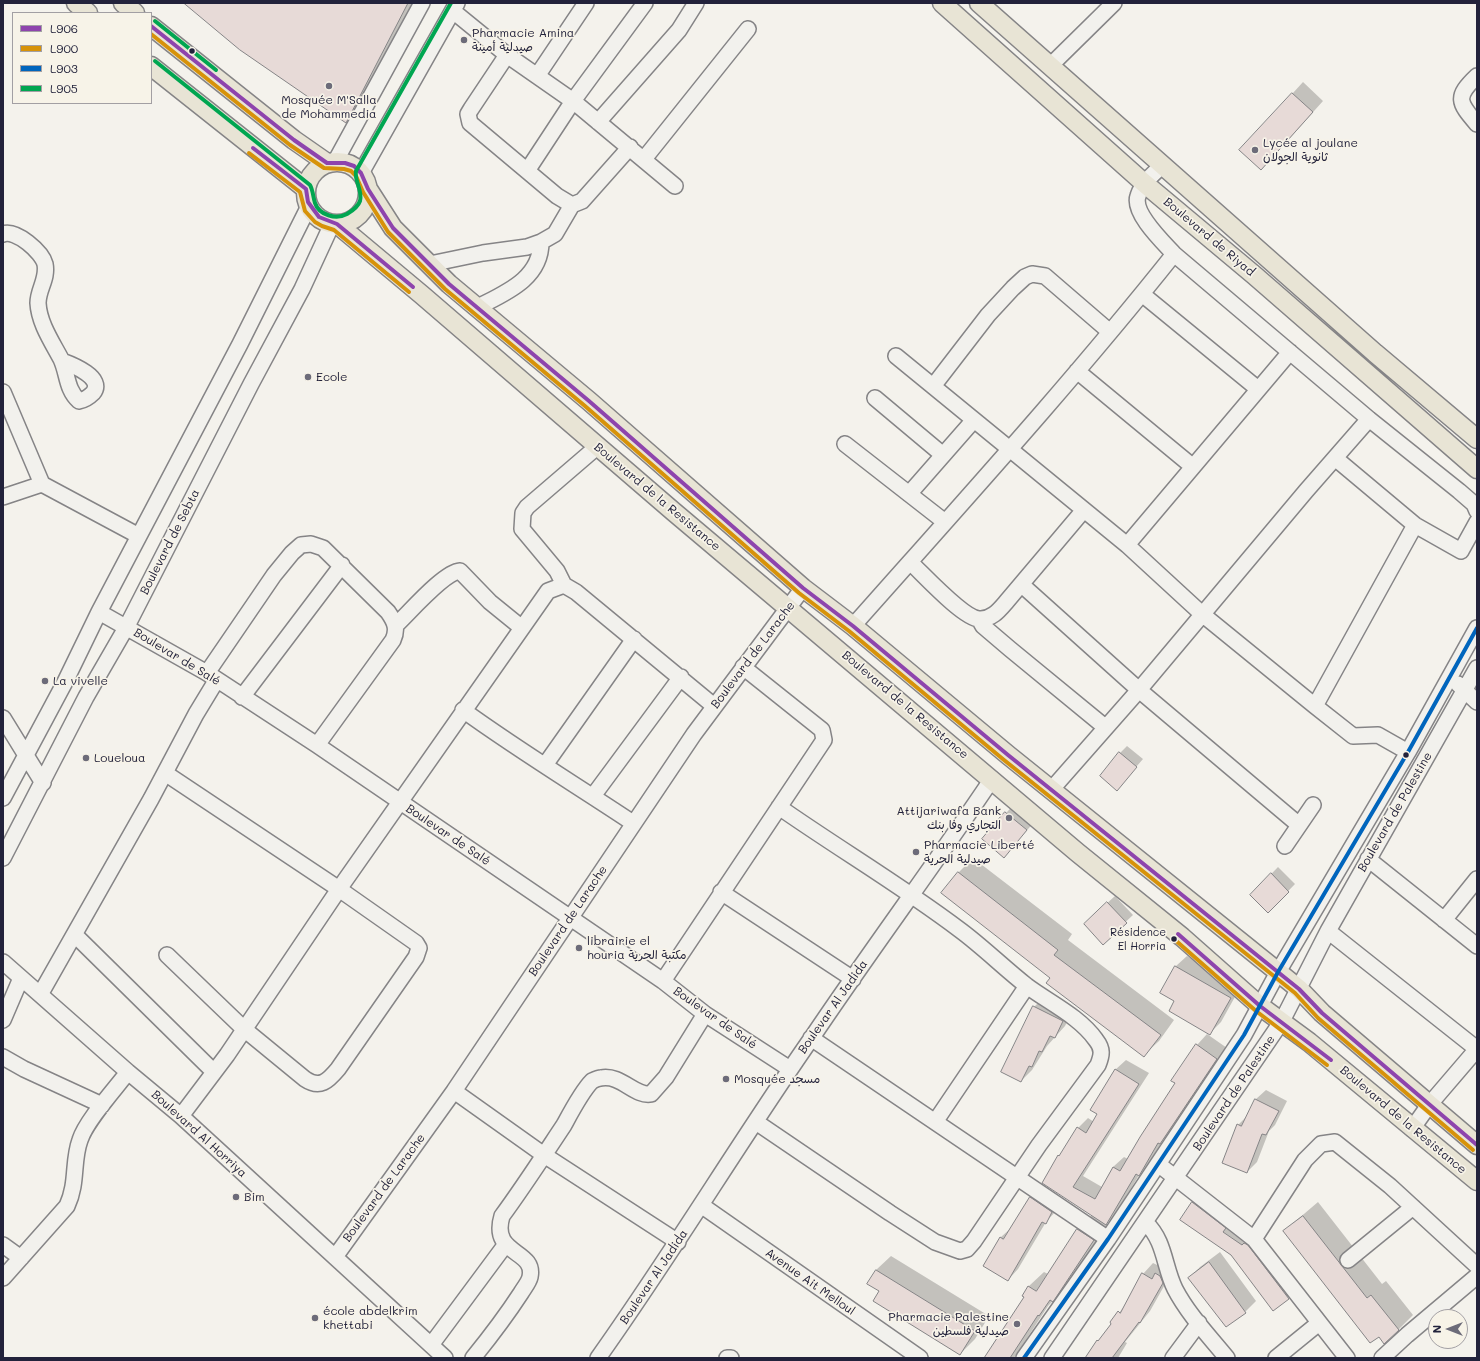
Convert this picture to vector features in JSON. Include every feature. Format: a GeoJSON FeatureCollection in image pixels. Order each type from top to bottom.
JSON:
{"type":"FeatureCollection","features":[{"type":"Feature","properties":{"kind":"main road"},"geometry":{"type":"LineString","coordinates":[[123,3],[134,12]]}},
{"type":"Feature","properties":{"kind":"main road","name":"Boulevard de Riyad"},"geometry":{"type":"LineString","coordinates":[[942,3],[1144,183],[1254,275],[1477,469]]}},
{"type":"Feature","properties":{"kind":"main road","name":"Boulevard de Riyad"},"geometry":{"type":"LineString","coordinates":[[979,3],[1375,352],[1477,439]]}},
{"type":"Feature","properties":{"kind":"main road"},"geometry":{"type":"LineString","coordinates":[[152,27],[294,140],[331,163]]}},
{"type":"Feature","properties":{"kind":"main road"},"geometry":{"type":"LineString","coordinates":[[152,67],[307,197],[314,214],[322,220],[335,224],[348,222],[358,216],[364,209],[368,200],[365,181]]}},
{"type":"Feature","properties":{"kind":"main road"},"geometry":{"type":"LineString","coordinates":[[307,197],[313,173],[331,163],[345,163],[354,166],[365,181],[393,228],[449,284],[478,307],[803,588],[853,626],[1051,790],[1299,989],[1322,1013],[1477,1144]]}},
{"type":"Feature","properties":{"kind":"main road","name":"Boulevard de la Resistance"},"geometry":{"type":"LineString","coordinates":[[335,224],[1078,853],[1182,937],[1260,1006],[1282,1021],[1477,1181]]}},
{"type":"Feature","properties":{"kind":"street"},"geometry":{"type":"LineString","coordinates":[[331,163],[422,3]]}},
{"type":"Feature","properties":{"kind":"street"},"geometry":{"type":"LineString","coordinates":[[537,76],[586,3]]}},
{"type":"Feature","properties":{"kind":"street"},"geometry":{"type":"LineString","coordinates":[[527,171],[573,101],[645,3]]}},
{"type":"Feature","properties":{"kind":"street"},"geometry":{"type":"LineString","coordinates":[[598,122],[679,30],[696,3]]}},
{"type":"Feature","properties":{"kind":"street"},"geometry":{"type":"LineString","coordinates":[[1050,66],[1114,3]]}},
{"type":"Feature","properties":{"kind":"street"},"geometry":{"type":"LineString","coordinates":[[365,181],[455,7],[508,55],[573,101],[675,186]]}},
{"type":"Feature","properties":{"kind":"street"},"geometry":{"type":"LineString","coordinates":[[644,159],[748,29]]}},
{"type":"Feature","properties":{"kind":"street"},"geometry":{"type":"LineString","coordinates":[[508,55],[481,92],[468,114],[470,123],[557,196],[572,205]]}},
{"type":"Feature","properties":{"kind":"street"},"geometry":{"type":"LineString","coordinates":[[1477,76],[1466,87],[1461,95],[1461,102],[1463,108],[1477,124]]}},
{"type":"Feature","properties":{"kind":"street"},"geometry":{"type":"LineString","coordinates":[[430,264],[527,247],[541,242],[555,234],[572,205],[582,201],[630,147]]}},
{"type":"Feature","properties":{"kind":"street"},"geometry":{"type":"LineString","coordinates":[[1163,165],[1144,183],[1137,198],[1139,210],[1156,234],[1174,254],[1369,419],[1460,491],[1474,504],[1477,511]]}},
{"type":"Feature","properties":{"kind":"street"},"geometry":{"type":"LineString","coordinates":[[3,798],[65,682],[99,612],[240,344],[307,197]]}},
{"type":"Feature","properties":{"kind":"street","name":"Boulevard de Sebta"},"geometry":{"type":"LineString","coordinates":[[3,858],[86,697],[127,626],[247,391],[335,224]]}},
{"type":"Feature","properties":{"kind":"street"},"geometry":{"type":"LineString","coordinates":[[3,234],[9,233],[17,236],[28,244],[43,261],[45,280],[38,299],[38,305],[50,340],[62,361]]}},
{"type":"Feature","properties":{"kind":"street"},"geometry":{"type":"LineString","coordinates":[[478,307],[509,292],[522,282],[537,261],[541,242]]}},
{"type":"Feature","properties":{"kind":"street"},"geometry":{"type":"LineString","coordinates":[[853,626],[1009,450],[1142,294],[1174,254]]}},
{"type":"Feature","properties":{"kind":"street"},"geometry":{"type":"LineString","coordinates":[[934,385],[988,315],[1024,277],[1032,274],[1044,276],[1110,332]]}},
{"type":"Feature","properties":{"kind":"street"},"geometry":{"type":"LineString","coordinates":[[1142,294],[1258,389]]}},
{"type":"Feature","properties":{"kind":"street"},"geometry":{"type":"LineString","coordinates":[[1127,545],[1192,466],[1290,352]]}},
{"type":"Feature","properties":{"kind":"street"},"geometry":{"type":"LineString","coordinates":[[896,356],[934,385],[1009,450],[1127,545],[1202,614],[1353,736],[1378,735],[1408,752]]}},
{"type":"Feature","properties":{"kind":"street"},"geometry":{"type":"LineString","coordinates":[[1077,371],[1192,466]]}},
{"type":"Feature","properties":{"kind":"street"},"geometry":{"type":"LineString","coordinates":[[3,392],[42,484],[139,536]]}},
{"type":"Feature","properties":{"kind":"street"},"geometry":{"type":"LineString","coordinates":[[875,398],[943,455]]}},
{"type":"Feature","properties":{"kind":"street"},"geometry":{"type":"LineString","coordinates":[[1051,790],[1139,690],[1369,419]]}},
{"type":"Feature","properties":{"kind":"street"},"geometry":{"type":"LineString","coordinates":[[909,494],[973,420]]}},
{"type":"Feature","properties":{"kind":"street"},"geometry":{"type":"LineString","coordinates":[[845,444],[945,522]]}},
{"type":"Feature","properties":{"kind":"street"},"geometry":{"type":"LineString","coordinates":[[598,446],[527,507],[523,513],[522,529],[557,571],[564,585],[592,604],[714,706]]}},
{"type":"Feature","properties":{"kind":"street"},"geometry":{"type":"LineString","coordinates":[[1335,458],[1415,525],[1461,551],[1477,522]]}},
{"type":"Feature","properties":{"kind":"street"},"geometry":{"type":"LineString","coordinates":[[3,497],[42,484]]}},
{"type":"Feature","properties":{"kind":"street"},"geometry":{"type":"LineString","coordinates":[[979,619],[995,614],[1083,511]]}},
{"type":"Feature","properties":{"kind":"street"},"geometry":{"type":"LineString","coordinates":[[1315,706],[1415,525]]}},
{"type":"Feature","properties":{"kind":"street"},"geometry":{"type":"LineString","coordinates":[[41,993],[165,773],[196,714],[212,677],[274,575],[296,548],[307,544],[317,545],[323,548],[342,565],[388,612],[396,625]]}},
{"type":"Feature","properties":{"kind":"street"},"geometry":{"type":"LineString","coordinates":[[910,562],[955,605],[979,619],[983,626],[1005,645],[1105,727]]}},
{"type":"Feature","properties":{"kind":"street"},"geometry":{"type":"LineString","coordinates":[[242,697],[342,565]]}},
{"type":"Feature","properties":{"kind":"street"},"geometry":{"type":"LineString","coordinates":[[317,745],[393,640],[396,625],[441,580],[455,572],[460,571],[490,602],[522,628]]}},
{"type":"Feature","properties":{"kind":"street"},"geometry":{"type":"LineString","coordinates":[[1022,584],[1139,690],[1299,825]]}},
{"type":"Feature","properties":{"kind":"street"},"geometry":{"type":"LineString","coordinates":[[181,1116],[214,1072],[463,710],[548,591],[564,585]]}},
{"type":"Feature","properties":{"kind":"street","name":"Boulevard de Larache"},"geometry":{"type":"LineString","coordinates":[[335,1257],[454,1091],[633,823],[714,706],[803,588]]}},
{"type":"Feature","properties":{"kind":"street","name":"Boulevar de Salé"},"geometry":{"type":"LineString","coordinates":[[99,612],[127,626],[212,677],[317,745],[663,981],[705,1014],[790,1069]]}},
{"type":"Feature","properties":{"kind":"street","name":"Boulevard de Palestine"},"geometry":{"type":"LineString","coordinates":[[1024,1358],[1108,1239],[1244,1035],[1278,972],[1408,752],[1477,628]]}},
{"type":"Feature","properties":{"kind":"street"},"geometry":{"type":"LineString","coordinates":[[545,765],[634,639]]}},
{"type":"Feature","properties":{"kind":"street"},"geometry":{"type":"LineString","coordinates":[[663,981],[721,892],[821,745],[824,736],[822,730],[743,667]]}},
{"type":"Feature","properties":{"kind":"street","name":"Boulevard de Palestine"},"geometry":{"type":"LineString","coordinates":[[1052,1358],[1146,1223],[1282,1021],[1328,931],[1477,668]]}},
{"type":"Feature","properties":{"kind":"street"},"geometry":{"type":"LineString","coordinates":[[1450,676],[1477,702]]}},
{"type":"Feature","properties":{"kind":"street"},"geometry":{"type":"LineString","coordinates":[[593,796],[681,677]]}},
{"type":"Feature","properties":{"kind":"street"},"geometry":{"type":"LineString","coordinates":[[463,710],[508,742],[633,823]]}},
{"type":"Feature","properties":{"kind":"street"},"geometry":{"type":"LineString","coordinates":[[3,718],[25,757],[43,783]]}},
{"type":"Feature","properties":{"kind":"street"},"geometry":{"type":"LineString","coordinates":[[165,773],[339,889],[416,943],[419,948],[416,957],[338,1069],[323,1083],[311,1083],[305,1079],[244,1029],[167,955]]}},
{"type":"Feature","properties":{"kind":"street","name":"Boulevar Al Jadida"},"geometry":{"type":"LineString","coordinates":[[598,1358],[678,1242],[811,1038],[913,896],[992,779]]}},
{"type":"Feature","properties":{"kind":"street"},"geometry":{"type":"LineString","coordinates":[[1285,846],[1313,805]]}},
{"type":"Feature","properties":{"kind":"street"},"geometry":{"type":"LineString","coordinates":[[756,1122],[890,1213],[936,1242],[960,1251],[967,1249],[974,1242],[1016,1178],[1098,1065],[1102,1055],[1101,1047],[1091,1033],[1074,1018],[1027,986],[961,930],[913,896],[872,871],[780,807]]}},
{"type":"Feature","properties":{"kind":"street"},"geometry":{"type":"LineString","coordinates":[[1368,859],[1477,946]]}},
{"type":"Feature","properties":{"kind":"street"},"geometry":{"type":"LineString","coordinates":[[1444,920],[1477,879]]}},
{"type":"Feature","properties":{"kind":"street"},"geometry":{"type":"LineString","coordinates":[[721,892],[853,979]]}},
{"type":"Feature","properties":{"kind":"street"},"geometry":{"type":"LineString","coordinates":[[1328,931],[1477,1049],[1429,1105],[1412,1129]]}},
{"type":"Feature","properties":{"kind":"street"},"geometry":{"type":"LineString","coordinates":[[75,935],[214,1072]]}},
{"type":"Feature","properties":{"kind":"street","name":"Boulevard Al Horriya"},"geometry":{"type":"LineString","coordinates":[[3,962],[41,993],[128,1072],[181,1116],[335,1257],[436,1353]]}},
{"type":"Feature","properties":{"kind":"street"},"geometry":{"type":"LineString","coordinates":[[3,1020],[22,978]]}},
{"type":"Feature","properties":{"kind":"street"},"geometry":{"type":"LineString","coordinates":[[935,1122],[1027,986]]}},
{"type":"Feature","properties":{"kind":"street"},"geometry":{"type":"LineString","coordinates":[[473,1358],[509,1312],[530,1278],[530,1268],[528,1262],[502,1240],[500,1233],[502,1216],[592,1082],[599,1078],[614,1078],[645,1095],[651,1094],[655,1091],[705,1014]]}},
{"type":"Feature","properties":{"kind":"street"},"geometry":{"type":"LineString","coordinates":[[811,1038],[1108,1239]]}},
{"type":"Feature","properties":{"kind":"street"},"geometry":{"type":"LineString","coordinates":[[3,1057],[24,1069],[102,1105]]}},
{"type":"Feature","properties":{"kind":"street"},"geometry":{"type":"LineString","coordinates":[[3,1278],[68,1206],[76,1181],[80,1139],[102,1105],[128,1072]]}},
{"type":"Feature","properties":{"kind":"street"},"geometry":{"type":"LineString","coordinates":[[454,1091],[544,1155],[678,1242]]}},
{"type":"Feature","properties":{"kind":"street"},"geometry":{"type":"LineString","coordinates":[[1254,1239],[1305,1160],[1318,1146],[1326,1142],[1335,1142],[1413,1207],[1477,1266]]}},
{"type":"Feature","properties":{"kind":"street"},"geometry":{"type":"LineString","coordinates":[[1158,1164],[1254,1239],[1347,1358]]}},
{"type":"Feature","properties":{"kind":"street","name":"Avenue Ait Melloul"},"geometry":{"type":"LineString","coordinates":[[702,1205],[899,1353],[920,1358]]}},
{"type":"Feature","properties":{"kind":"street"},"geometry":{"type":"LineString","coordinates":[[1348,1260],[1413,1207]]}},
{"type":"Feature","properties":{"kind":"street"},"geometry":{"type":"LineString","coordinates":[[1146,1223],[1152,1229],[1161,1245],[1176,1290],[1199,1323],[1227,1358]]}},
{"type":"Feature","properties":{"kind":"street"},"geometry":{"type":"LineString","coordinates":[[436,1353],[506,1244]]}},
{"type":"Feature","properties":{"kind":"street"},"geometry":{"type":"LineString","coordinates":[[3,1245],[21,1258]]}},
{"type":"Feature","properties":{"kind":"street"},"geometry":{"type":"LineString","coordinates":[[1382,1358],[1477,1276]]}},
{"type":"Feature","properties":{"kind":"street"},"geometry":{"type":"LineString","coordinates":[[1173,1358],[1199,1323]]}},
{"type":"Feature","properties":{"kind":"street"},"geometry":{"type":"LineString","coordinates":[[1276,1358],[1319,1323]]}},
{"type":"Feature","properties":{"kind":"building","name":"Mosquée M'Salla de Mohammedia"},"geometry":{"type":"Polygon","coordinates":[[[184,3],[408,3],[346,123],[240,50],[184,3]]]}},
{"type":"Feature","properties":{"kind":"building"},"geometry":{"type":"Polygon","coordinates":[[[1292,93],[1313,112],[1261,170],[1239,150],[1292,93]]]}},
{"type":"Feature","properties":{"kind":"building"},"geometry":{"type":"Polygon","coordinates":[[[1119,752],[1137,767],[1117,791],[1100,776],[1119,752]]]}},
{"type":"Feature","properties":{"kind":"building"},"geometry":{"type":"Polygon","coordinates":[[[1005,812],[1027,830],[1004,858],[982,839],[1005,812]]]}},
{"type":"Feature","properties":{"kind":"building"},"geometry":{"type":"Polygon","coordinates":[[[958,872],[1058,950],[1054,955],[1161,1035],[1144,1057],[1046,983],[1050,978],[941,893],[958,872]]]}},
{"type":"Feature","properties":{"kind":"building"},"geometry":{"type":"Polygon","coordinates":[[[1271,873],[1289,892],[1268,913],[1250,895],[1271,873]]]}},
{"type":"Feature","properties":{"kind":"building"},"geometry":{"type":"Polygon","coordinates":[[[1107,902],[1127,923],[1103,945],[1084,924],[1107,902]]]}},
{"type":"Feature","properties":{"kind":"building"},"geometry":{"type":"Polygon","coordinates":[[[1175,966],[1231,998],[1210,1035],[1169,1011],[1174,1001],[1160,993],[1175,966]]]}},
{"type":"Feature","properties":{"kind":"building"},"geometry":{"type":"Polygon","coordinates":[[[1033,1006],[1063,1021],[1055,1038],[1050,1036],[1042,1052],[1039,1051],[1032,1067],[1029,1066],[1021,1082],[1001,1072],[1033,1006]]]}},
{"type":"Feature","properties":{"kind":"building"},"geometry":{"type":"Polygon","coordinates":[[[1196,1044],[1217,1059],[1160,1144],[1158,1143],[1139,1176],[1136,1174],[1106,1225],[1042,1183],[1058,1155],[1059,1156],[1077,1127],[1086,1133],[1097,1114],[1090,1110],[1115,1069],[1139,1084],[1073,1187],[1095,1199],[1113,1167],[1120,1171],[1175,1083],[1171,1081],[1196,1044]]]}},
{"type":"Feature","properties":{"kind":"building"},"geometry":{"type":"Polygon","coordinates":[[[1255,1099],[1279,1111],[1266,1135],[1262,1134],[1247,1173],[1222,1163],[1237,1124],[1241,1126],[1255,1099]]]}},
{"type":"Feature","properties":{"kind":"building"},"geometry":{"type":"Polygon","coordinates":[[[1030,1197],[1052,1212],[1046,1224],[1042,1222],[1008,1281],[983,1266],[1000,1237],[1003,1239],[1030,1197]]]}},
{"type":"Feature","properties":{"kind":"building"},"geometry":{"type":"Polygon","coordinates":[[[1192,1202],[1226,1228],[1223,1232],[1242,1245],[1244,1243],[1248,1245],[1289,1299],[1273,1311],[1231,1255],[1180,1220],[1192,1202]]]}},
{"type":"Feature","properties":{"kind":"building"},"geometry":{"type":"Polygon","coordinates":[[[1303,1216],[1367,1298],[1371,1295],[1399,1330],[1384,1344],[1379,1337],[1370,1343],[1283,1231],[1303,1216]]]}},
{"type":"Feature","properties":{"kind":"building"},"geometry":{"type":"Polygon","coordinates":[[[1077,1229],[1094,1240],[1053,1302],[1050,1300],[1039,1316],[1038,1315],[1010,1358],[984,1358],[1024,1297],[1022,1296],[1028,1286],[1036,1291],[1077,1229]]]}},
{"type":"Feature","properties":{"kind":"building"},"geometry":{"type":"Polygon","coordinates":[[[1209,1262],[1246,1313],[1226,1327],[1188,1278],[1209,1262]]]}},
{"type":"Feature","properties":{"kind":"building"},"geometry":{"type":"Polygon","coordinates":[[[876,1270],[975,1331],[960,1355],[873,1301],[879,1291],[867,1284],[876,1270]]]}},
{"type":"Feature","properties":{"kind":"building"},"geometry":{"type":"Polygon","coordinates":[[[1142,1273],[1152,1279],[1155,1273],[1160,1276],[1163,1283],[1140,1323],[1139,1322],[1112,1358],[1085,1358],[1097,1340],[1098,1341],[1111,1324],[1110,1322],[1118,1311],[1120,1313],[1142,1273]]]}},
{"type":"Feature","properties":{"kind":"transit line","name":"L905"},"geometry":{"type":"LineString","coordinates":[[155,61],[310,185],[315,203],[320,211],[328,215],[343,216],[353,210],[360,201],[361,197],[356,178],[356,171],[451,3]]}},
{"type":"Feature","properties":{"kind":"transit line","name":"L905"},"geometry":{"type":"LineString","coordinates":[[155,21],[216,70]]}},
{"type":"Feature","properties":{"kind":"transit line","name":"L906"},"geometry":{"type":"LineString","coordinates":[[152,27],[294,140],[327,163],[345,163],[354,166],[361,173],[368,189],[393,228],[449,284],[589,401],[803,588],[853,626],[1008,755],[1299,989],[1322,1013],[1477,1145]]}},
{"type":"Feature","properties":{"kind":"transit line","name":"L900"},"geometry":{"type":"LineString","coordinates":[[152,35],[290,145],[324,168],[344,169],[351,171],[356,176],[363,192],[388,232],[445,289],[585,406],[799,593],[849,631],[1004,760],[1295,993],[1318,1018],[1473,1150]]}},
{"type":"Feature","properties":{"kind":"transit line","name":"L906"},"geometry":{"type":"LineString","coordinates":[[253,148],[306,189],[308,202],[319,217],[337,224],[413,287]]}},
{"type":"Feature","properties":{"kind":"transit line","name":"L900"},"geometry":{"type":"LineString","coordinates":[[249,153],[300,192],[305,211],[315,222],[334,230],[409,292]]}},
{"type":"Feature","properties":{"kind":"transit line","name":"L903"},"geometry":{"type":"LineString","coordinates":[[1024,1358],[1108,1239],[1244,1035],[1278,972],[1408,752],[1477,628]]}},
{"type":"Feature","properties":{"kind":"transit line","name":"L906"},"geometry":{"type":"LineString","coordinates":[[1178,934],[1260,1006],[1331,1060]]}},
{"type":"Feature","properties":{"kind":"transit line","name":"L900"},"geometry":{"type":"LineString","coordinates":[[1174,939],[1256,1011],[1327,1065]]}},
{"type":"Feature","properties":{"kind":"place","name":"Pharmacie Amina صيدلية أمينة"},"geometry":{"type":"Point","coordinates":[464,40]}},
{"type":"Feature","properties":{"kind":"place","name":"Mosquée M'Salla de Mohammedia"},"geometry":{"type":"Point","coordinates":[329,86]}},
{"type":"Feature","properties":{"kind":"place","name":"Lycée al joulane ثانوية الجولان"},"geometry":{"type":"Point","coordinates":[1255,150]}},
{"type":"Feature","properties":{"kind":"place","name":"Ecole"},"geometry":{"type":"Point","coordinates":[308,377]}},
{"type":"Feature","properties":{"kind":"place","name":"La vivelle"},"geometry":{"type":"Point","coordinates":[45,681]}},
{"type":"Feature","properties":{"kind":"place","name":"Loueloua"},"geometry":{"type":"Point","coordinates":[86,758]}},
{"type":"Feature","properties":{"kind":"place","name":"Attijariwafa Bank التجاري وفا بنك"},"geometry":{"type":"Point","coordinates":[1009,818]}},
{"type":"Feature","properties":{"kind":"place","name":"Pharmacie Liberté صيدلية الحرية"},"geometry":{"type":"Point","coordinates":[916,852]}},
{"type":"Feature","properties":{"kind":"place","name":"Résidence El Horria"},"geometry":{"type":"Point","coordinates":[1174,939]}},
{"type":"Feature","properties":{"kind":"place","name":"librairie el houria مكتبة الحرية"},"geometry":{"type":"Point","coordinates":[579,948]}},
{"type":"Feature","properties":{"kind":"place","name":"Mosquée مسجد"},"geometry":{"type":"Point","coordinates":[726,1079]}},
{"type":"Feature","properties":{"kind":"place","name":"Bim"},"geometry":{"type":"Point","coordinates":[236,1197]}},
{"type":"Feature","properties":{"kind":"place","name":"école abdelkrim khettabi"},"geometry":{"type":"Point","coordinates":[315,1318]}},
{"type":"Feature","properties":{"kind":"place","name":"Pharmacie Palestine صيدلية فلسطين"},"geometry":{"type":"Point","coordinates":[1017,1324]}}]}
